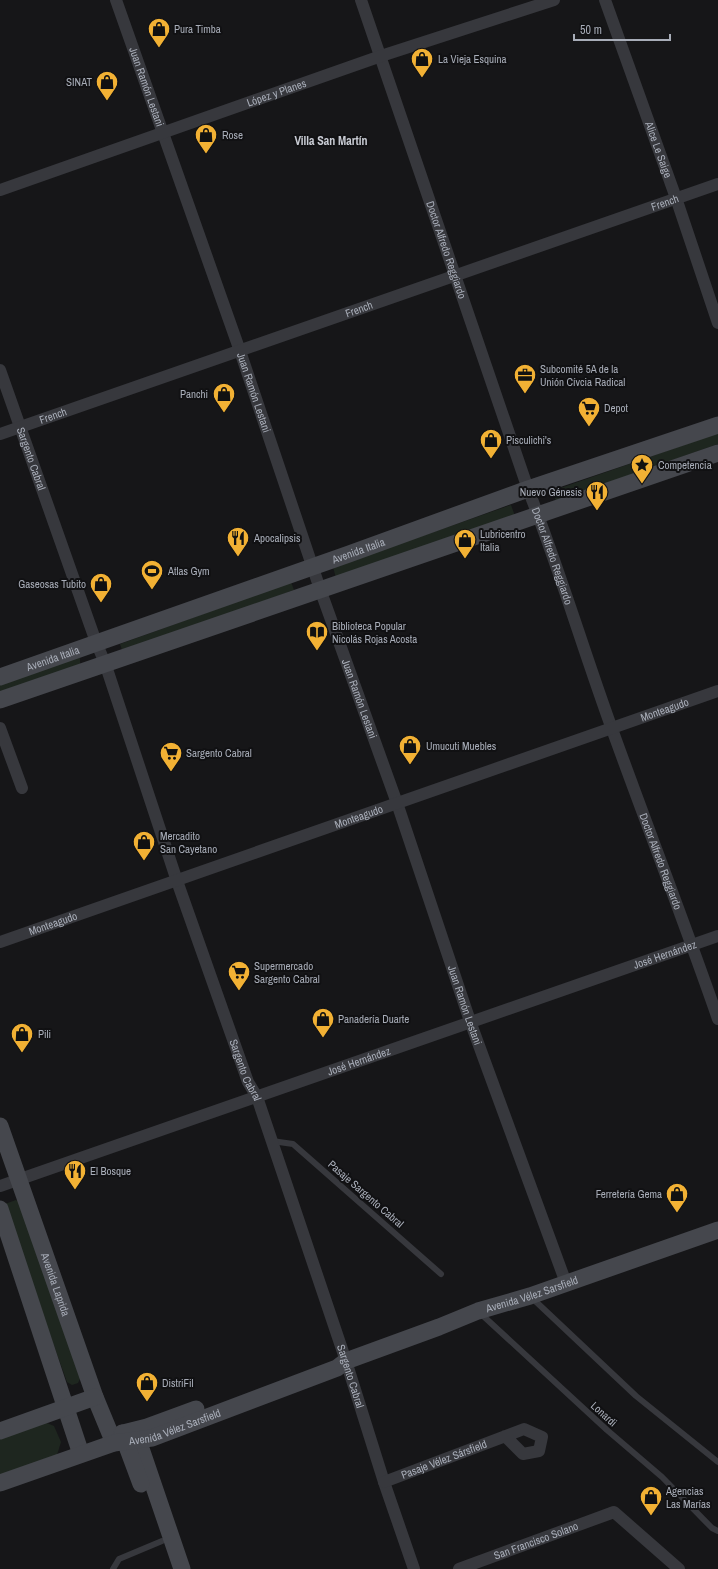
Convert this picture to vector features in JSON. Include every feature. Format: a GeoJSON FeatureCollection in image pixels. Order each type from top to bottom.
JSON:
{"type":"FeatureCollection","features":[{"type":"Feature","properties":{"kind":"main road","name":"Avenida Italia"},"geometry":{"type":"LineString","coordinates":[[0,677],[528,489],[718,425]]}},
{"type":"Feature","properties":{"kind":"main road","name":"Avenida Italia"},"geometry":{"type":"LineString","coordinates":[[0,700],[718,453]]}},
{"type":"Feature","properties":{"kind":"main road","name":"Avenida Laprida"},"geometry":{"type":"LineString","coordinates":[[0,1126],[95,1398],[124,1438],[182,1569]]}},
{"type":"Feature","properties":{"kind":"main road"},"geometry":{"type":"LineString","coordinates":[[0,1209],[80,1454]]}},
{"type":"Feature","properties":{"kind":"main road","name":"Avenida Vélez Sarsfield"},"geometry":{"type":"LineString","coordinates":[[0,1483],[335,1360],[346,1361],[440,1328],[478,1311],[530,1296],[718,1230]]}},
{"type":"Feature","properties":{"kind":"main road"},"geometry":{"type":"LineString","coordinates":[[0,1431],[95,1398]]}},
{"type":"Feature","properties":{"kind":"main road","name":"Avenida Laprida"},"geometry":{"type":"LineString","coordinates":[[124,1438],[172,1569]]}},
{"type":"Feature","properties":{"kind":"street","name":"Juan Ramón Lestani"},"geometry":{"type":"LineString","coordinates":[[116,0],[240,351],[320,589],[397,803],[470,1022],[566,1283]]}},
{"type":"Feature","properties":{"kind":"street","name":"Doctor Alfredo Reggiardo"},"geometry":{"type":"LineString","coordinates":[[361,0],[528,489],[612,728],[718,1019]]}},
{"type":"Feature","properties":{"kind":"street","name":"López y Planes"},"geometry":{"type":"LineString","coordinates":[[0,190],[381,56],[554,0]]}},
{"type":"Feature","properties":{"kind":"street","name":"Alice Le Saige"},"geometry":{"type":"LineString","coordinates":[[605,0],[676,198],[718,323]]}},
{"type":"Feature","properties":{"kind":"street","name":"French"},"geometry":{"type":"LineString","coordinates":[[0,434],[718,184]]}},
{"type":"Feature","properties":{"kind":"street","name":"Sargento Cabral"},"geometry":{"type":"LineString","coordinates":[[0,370],[104,663],[177,881],[248,1082],[257,1097],[414,1569]]}},
{"type":"Feature","properties":{"kind":"street","name":"Monteagudo"},"geometry":{"type":"LineString","coordinates":[[0,942],[718,691]]}},
{"type":"Feature","properties":{"kind":"street"},"geometry":{"type":"LineString","coordinates":[[0,728],[22,788]]}},
{"type":"Feature","properties":{"kind":"street","name":"José Hernández"},"geometry":{"type":"LineString","coordinates":[[0,1186],[718,936]]}},
{"type":"Feature","properties":{"kind":"street","name":"Pasaje Vélez Sársfield"},"geometry":{"type":"LineString","coordinates":[[384,1482],[505,1436]]}},
{"type":"Feature","properties":{"kind":"street","name":"San Francisco Solano"},"geometry":{"type":"LineString","coordinates":[[459,1569],[614,1512],[664,1556]]}},
{"type":"Feature","properties":{"kind":"street"},"geometry":{"type":"LineString","coordinates":[[664,1556],[668,1569]]}},
{"type":"Feature","properties":{"kind":"street"},"geometry":{"type":"LineString","coordinates":[[664,1556],[679,1569]]}},
{"type":"Feature","properties":{"kind":"lane","name":"Pasaje Sargento Cabral"},"geometry":{"type":"LineString","coordinates":[[272,1141],[293,1144],[441,1274]]}},
{"type":"Feature","properties":{"kind":"lane"},"geometry":{"type":"LineString","coordinates":[[530,1296],[636,1396],[718,1462]]}},
{"type":"Feature","properties":{"kind":"lane","name":"Lonardi"},"geometry":{"type":"LineString","coordinates":[[478,1311],[596,1420],[662,1477],[712,1528],[718,1531]]}},
{"type":"Feature","properties":{"kind":"lane"},"geometry":{"type":"LineString","coordinates":[[113,1569],[119,1558],[162,1541]]}},
{"type":"Feature","properties":{"kind":"shaded area"},"geometry":{"type":"Polygon","coordinates":[[[718,433],[718,444],[556,501],[552,491],[718,433]]]}},
{"type":"Feature","properties":{"kind":"shaded area"},"geometry":{"type":"Polygon","coordinates":[[[511,505],[515,516],[336,578],[333,567],[511,505]]]}},
{"type":"Feature","properties":{"kind":"shaded area"},"geometry":{"type":"Polygon","coordinates":[[[291,582],[294,590],[123,653],[120,644],[291,582]]]}},
{"type":"Feature","properties":{"kind":"shaded area"},"geometry":{"type":"Polygon","coordinates":[[[77,657],[80,658],[80,666],[0,693],[0,684],[77,657]]]}},
{"type":"Feature","properties":{"kind":"shaded area"},"geometry":{"type":"Polygon","coordinates":[[[16,1200],[19,1202],[81,1377],[78,1383],[72,1385],[67,1382],[4,1207],[5,1204],[16,1200]]]}},
{"type":"Feature","properties":{"kind":"shaded area"},"geometry":{"type":"Polygon","coordinates":[[[42,1421],[54,1426],[61,1442],[57,1455],[0,1475],[0,1436],[42,1421]]]}},
{"type":"Feature","properties":{"kind":"place","name":"Pura Timba"},"geometry":{"type":"Point","coordinates":[159,48]}},
{"type":"Feature","properties":{"kind":"place","name":"La Vieja Esquina"},"geometry":{"type":"Point","coordinates":[422,78]}},
{"type":"Feature","properties":{"kind":"place","name":"SINAT"},"geometry":{"type":"Point","coordinates":[107,102]}},
{"type":"Feature","properties":{"kind":"place","name":"Rose"},"geometry":{"type":"Point","coordinates":[206,154]}},
{"type":"Feature","properties":{"kind":"place","name":"Subcomité 5A de la Unión Cívcia Radical"},"geometry":{"type":"Point","coordinates":[525,394]}},
{"type":"Feature","properties":{"kind":"place","name":"Panchi"},"geometry":{"type":"Point","coordinates":[224,414]}},
{"type":"Feature","properties":{"kind":"place","name":"Depot"},"geometry":{"type":"Point","coordinates":[589,428]}},
{"type":"Feature","properties":{"kind":"place","name":"Pisculichi's"},"geometry":{"type":"Point","coordinates":[491,460]}},
{"type":"Feature","properties":{"kind":"place","name":"Competencia"},"geometry":{"type":"Point","coordinates":[642,484]}},
{"type":"Feature","properties":{"kind":"place","name":"Nuevo Génesis"},"geometry":{"type":"Point","coordinates":[597,512]}},
{"type":"Feature","properties":{"kind":"place","name":"Apocalipsis"},"geometry":{"type":"Point","coordinates":[238,558]}},
{"type":"Feature","properties":{"kind":"place","name":"Lubricentro Italia"},"geometry":{"type":"Point","coordinates":[465,560]}},
{"type":"Feature","properties":{"kind":"place","name":"Atlas Gym"},"geometry":{"type":"Point","coordinates":[152,590]}},
{"type":"Feature","properties":{"kind":"place","name":"Gaseosas Tubito"},"geometry":{"type":"Point","coordinates":[101,604]}},
{"type":"Feature","properties":{"kind":"place","name":"Biblioteca Popular Nicolás Rojas Acosta"},"geometry":{"type":"Point","coordinates":[317,652]}},
{"type":"Feature","properties":{"kind":"place","name":"Umucuti Muebles"},"geometry":{"type":"Point","coordinates":[410,766]}},
{"type":"Feature","properties":{"kind":"place","name":"Sargento Cabral"},"geometry":{"type":"Point","coordinates":[171,772]}},
{"type":"Feature","properties":{"kind":"place","name":"Mercadito San Cayetano"},"geometry":{"type":"Point","coordinates":[144,862]}},
{"type":"Feature","properties":{"kind":"place","name":"Supermercado Sargento Cabral"},"geometry":{"type":"Point","coordinates":[239,992]}},
{"type":"Feature","properties":{"kind":"place","name":"Panadería Duarte"},"geometry":{"type":"Point","coordinates":[323,1038]}},
{"type":"Feature","properties":{"kind":"place","name":"Pili"},"geometry":{"type":"Point","coordinates":[22,1054]}},
{"type":"Feature","properties":{"kind":"place","name":"El Bosque"},"geometry":{"type":"Point","coordinates":[75,1190]}},
{"type":"Feature","properties":{"kind":"place","name":"Ferretería Gema"},"geometry":{"type":"Point","coordinates":[677,1214]}},
{"type":"Feature","properties":{"kind":"place","name":"DistriFil"},"geometry":{"type":"Point","coordinates":[147,1402]}},
{"type":"Feature","properties":{"kind":"place","name":"Agencias Las Marías"},"geometry":{"type":"Point","coordinates":[651,1516]}},
{"type":"Feature","properties":{"kind":"district","name":"Villa San Martín"},"geometry":{"type":"Point","coordinates":[331,141]}}]}
